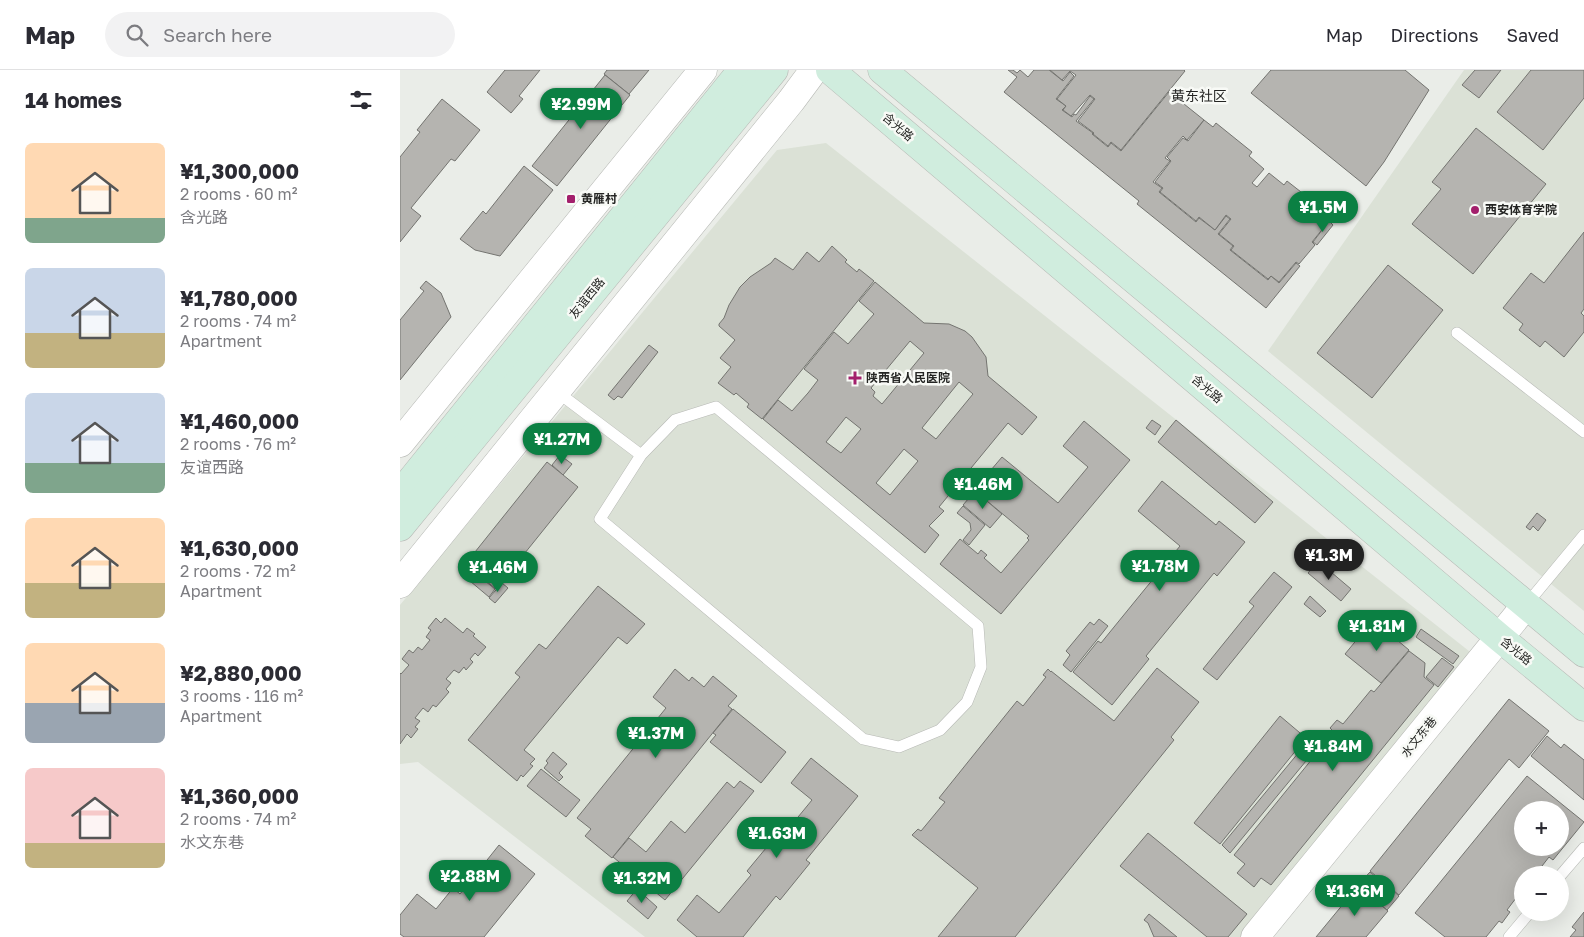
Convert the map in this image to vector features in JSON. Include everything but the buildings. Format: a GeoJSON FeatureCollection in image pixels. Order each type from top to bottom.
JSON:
{"type":"FeatureCollection","features":[{"type":"Feature","properties":{"kind":"main road","name":"友谊西路"},"geometry":{"type":"LineString","coordinates":[[400,494],[742,70]]}},
{"type":"Feature","properties":{"kind":"main road","name":"友谊西路"},"geometry":{"type":"LineString","coordinates":[[400,527],[774,70]]}},
{"type":"Feature","properties":{"kind":"main road","name":"含光路"},"geometry":{"type":"LineString","coordinates":[[830,70],[1500,638],[1584,707]]}},
{"type":"Feature","properties":{"kind":"main road"},"geometry":{"type":"LineString","coordinates":[[882,70],[1584,653]]}},
{"type":"Feature","properties":{"kind":"street"},"geometry":{"type":"LineString","coordinates":[[400,443],[703,70]]}},
{"type":"Feature","properties":{"kind":"street"},"geometry":{"type":"LineString","coordinates":[[400,584],[785,109],[814,70]]}},
{"type":"Feature","properties":{"kind":"street","name":"水文东巷"},"geometry":{"type":"LineString","coordinates":[[1254,937],[1526,605]]}},
{"type":"Feature","properties":{"kind":"lane"},"geometry":{"type":"LineString","coordinates":[[1457,333],[1584,432]]}},
{"type":"Feature","properties":{"kind":"lane"},"geometry":{"type":"LineString","coordinates":[[556,391],[641,455]]}},
{"type":"Feature","properties":{"kind":"lane"},"geometry":{"type":"LineString","coordinates":[[716,408],[978,626],[980,668],[968,702],[940,730],[899,747],[863,739],[600,519],[641,455],[675,420],[716,408]]}},
{"type":"Feature","properties":{"kind":"lane"},"geometry":{"type":"LineString","coordinates":[[1526,605],[1584,534]]}},
{"type":"Feature","properties":{"kind":"lane"},"geometry":{"type":"LineString","coordinates":[[1569,866],[1584,848]]}},
{"type":"Feature","properties":{"kind":"lane"},"geometry":{"type":"LineString","coordinates":[[1509,937],[1522,921]]}},
{"type":"Feature","properties":{"kind":"shaded area","name":"西安体育学院"},"geometry":{"type":"Polygon","coordinates":[[[1464,70],[1584,70],[1584,611],[1268,351],[1464,70]]]}},
{"type":"Feature","properties":{"kind":"shaded area","name":"陕西省人民医院"},"geometry":{"type":"Polygon","coordinates":[[[826,143],[1474,655],[1244,937],[645,937],[418,762],[400,764],[400,605],[777,150],[826,143]]]}},
{"type":"Feature","properties":{"kind":"place","name":"黄雁村"},"geometry":{"type":"Point","coordinates":[571,199]}},
{"type":"Feature","properties":{"kind":"place","name":"西安体育学院"},"geometry":{"type":"Point","coordinates":[1475,210]}},
{"type":"Feature","properties":{"kind":"place","name":"陕西省人民医院"},"geometry":{"type":"Point","coordinates":[855,378]}},
{"type":"Feature","properties":{"kind":"district","name":"黄东社区"},"geometry":{"type":"Point","coordinates":[1199,96]}}]}
